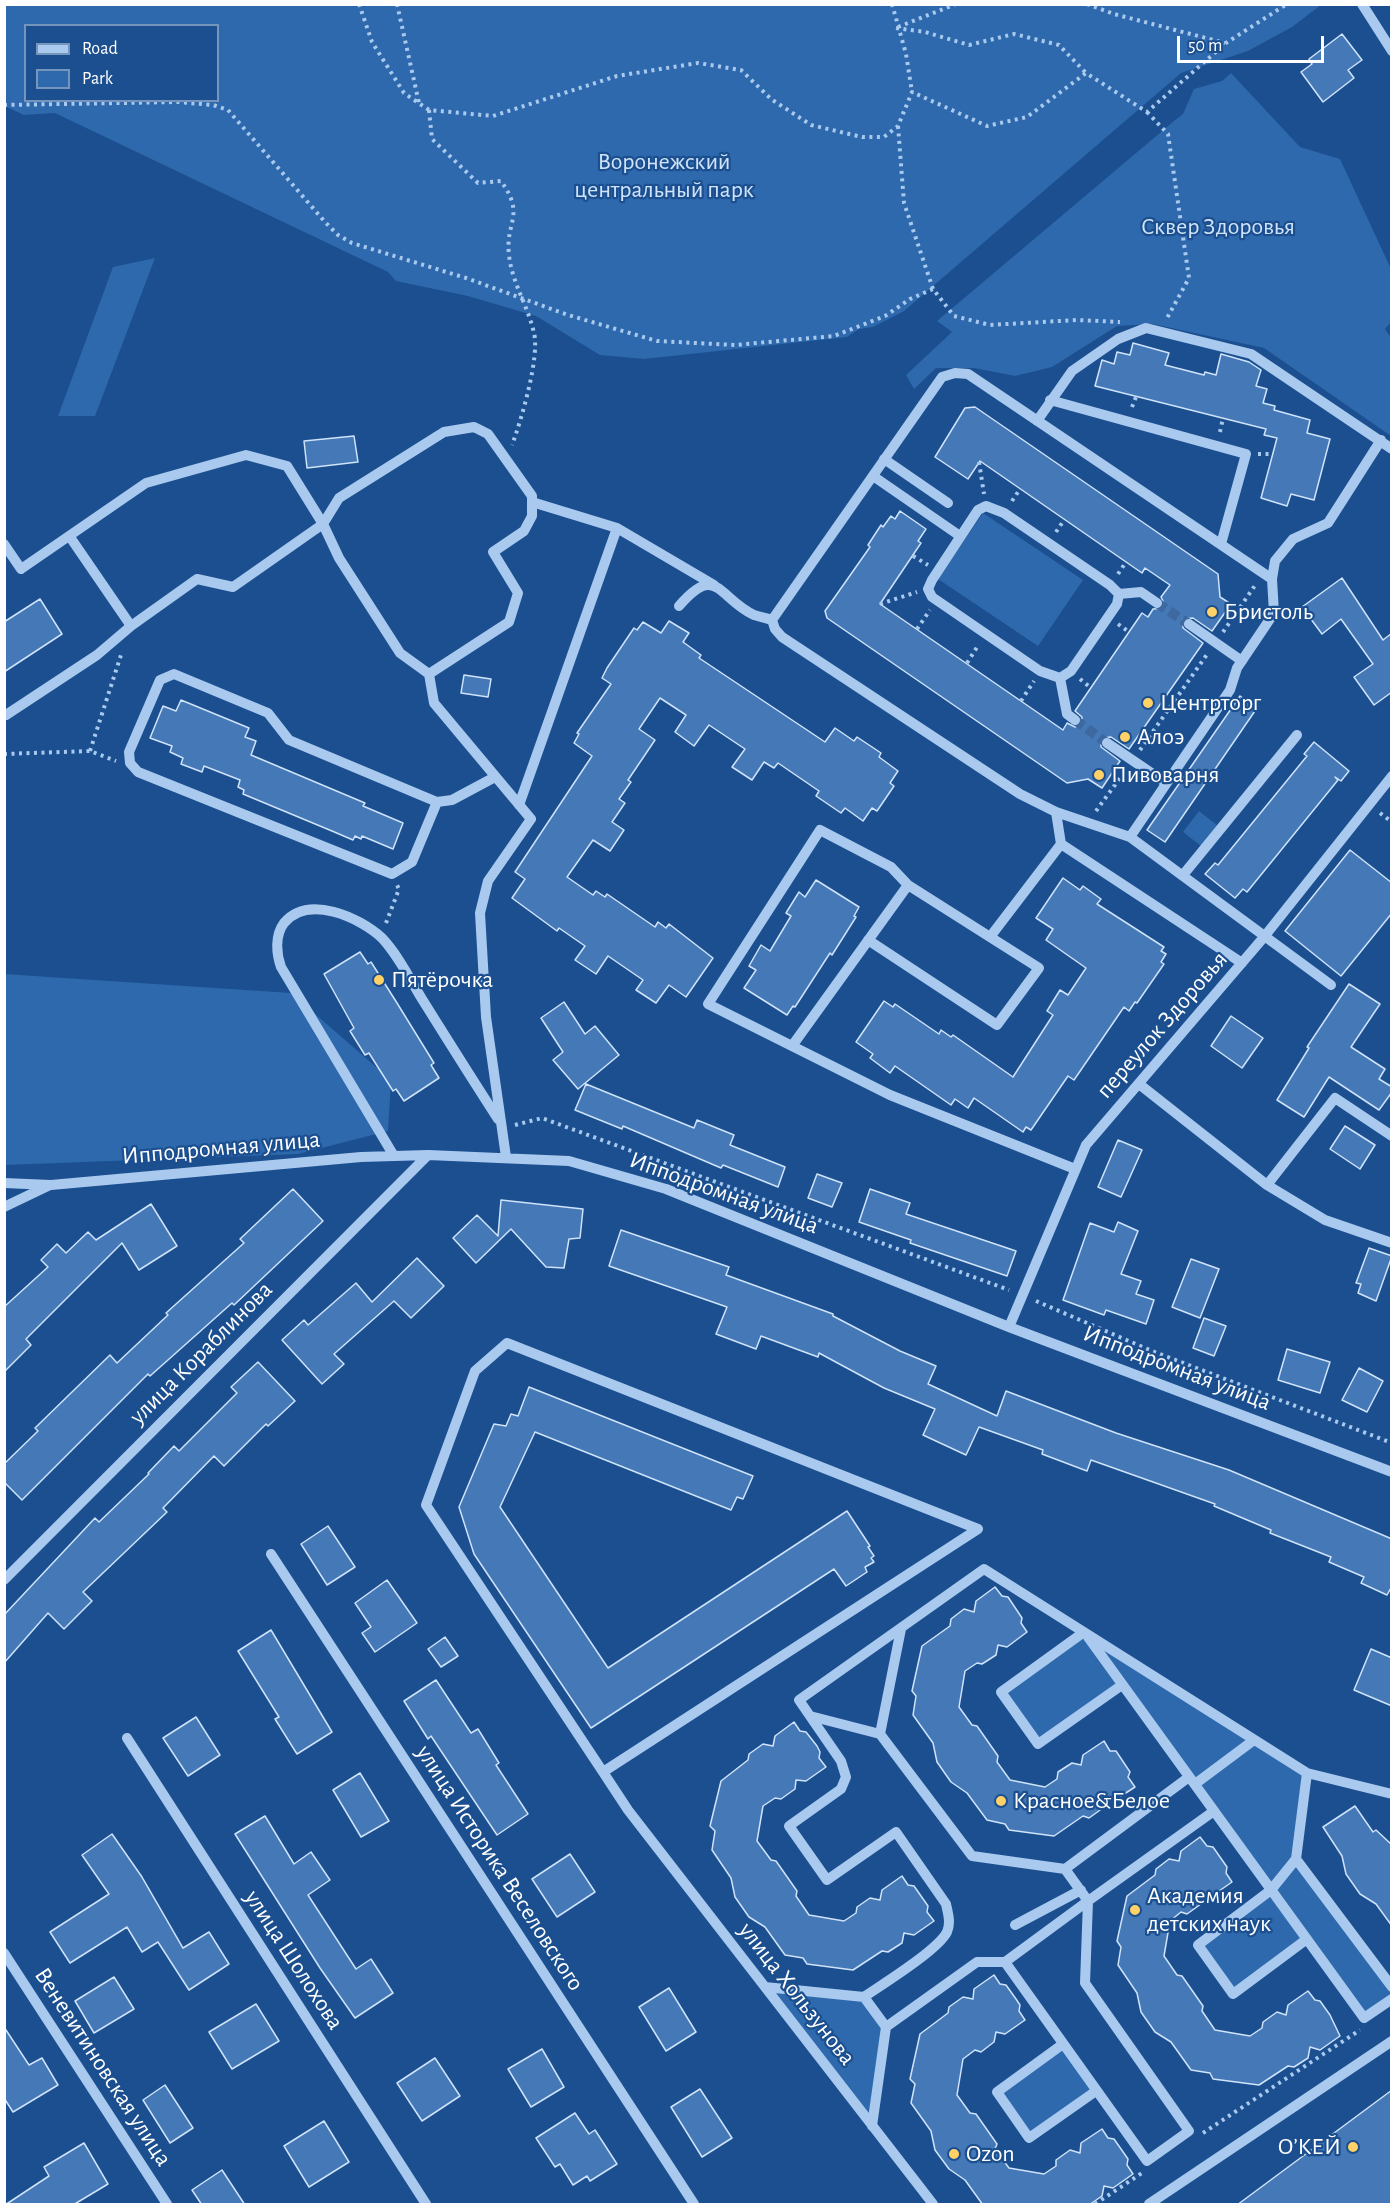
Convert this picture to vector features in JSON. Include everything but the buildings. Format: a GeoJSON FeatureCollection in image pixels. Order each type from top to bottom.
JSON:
{"type":"FeatureCollection","features":[{"type":"Feature","properties":{"kind":"street"},"geometry":{"type":"LineString","coordinates":[[1362,4],[1392,51]]}},
{"type":"Feature","properties":{"kind":"street"},"geometry":{"type":"LineString","coordinates":[[1037,421],[1072,371],[1118,339],[1146,328],[1251,354],[1392,449]]}},
{"type":"Feature","properties":{"kind":"street"},"geometry":{"type":"LineString","coordinates":[[772,620],[942,377],[955,373],[969,374],[1268,577]]}},
{"type":"Feature","properties":{"kind":"street"},"geometry":{"type":"LineString","coordinates":[[1050,400],[1246,454],[1221,544]]}},
{"type":"Feature","properties":{"kind":"street"},"geometry":{"type":"LineString","coordinates":[[5,718],[98,655],[131,626],[197,579],[233,587],[323,524],[339,498],[444,432],[474,427],[488,434],[532,496],[532,516],[524,531],[493,552],[518,593],[509,622],[429,675]]}},
{"type":"Feature","properties":{"kind":"street"},"geometry":{"type":"LineString","coordinates":[[1130,837],[1230,690],[1242,660],[1274,613],[1268,577],[1275,561],[1293,539],[1328,523],[1381,440]]}},
{"type":"Feature","properties":{"kind":"street"},"geometry":{"type":"LineString","coordinates":[[4,544],[21,569],[146,483],[246,455],[287,466],[323,524],[339,558],[400,653],[429,675],[434,703],[531,819],[488,881],[480,913],[486,1017],[506,1157]]}},
{"type":"Feature","properties":{"kind":"street"},"geometry":{"type":"LineString","coordinates":[[885,459],[948,503]]}},
{"type":"Feature","properties":{"kind":"street"},"geometry":{"type":"LineString","coordinates":[[873,476],[960,536]]}},
{"type":"Feature","properties":{"kind":"street"},"geometry":{"type":"LineString","coordinates":[[532,502],[616,528],[714,585],[754,615],[772,620]]}},
{"type":"Feature","properties":{"kind":"street"},"geometry":{"type":"LineString","coordinates":[[1060,678],[1040,671],[936,600],[928,589],[978,510],[986,506],[1004,513],[1110,585],[1119,594]]}},
{"type":"Feature","properties":{"kind":"street"},"geometry":{"type":"LineString","coordinates":[[519,805],[616,528]]}},
{"type":"Feature","properties":{"kind":"street"},"geometry":{"type":"LineString","coordinates":[[70,537],[131,626]]}},
{"type":"Feature","properties":{"kind":"street"},"geometry":{"type":"LineString","coordinates":[[678,606],[693,590],[702,585],[714,585]]}},
{"type":"Feature","properties":{"kind":"street"},"geometry":{"type":"LineString","coordinates":[[1119,594],[1141,592],[1157,603]]}},
{"type":"Feature","properties":{"kind":"street"},"geometry":{"type":"LineString","coordinates":[[1060,678],[1071,671],[1117,604],[1119,594]]}},
{"type":"Feature","properties":{"kind":"street"},"geometry":{"type":"LineString","coordinates":[[772,620],[775,629],[782,637],[1020,794],[1056,812],[1130,837],[1331,984]]}},
{"type":"Feature","properties":{"kind":"street"},"geometry":{"type":"LineString","coordinates":[[1190,624],[1242,660]]}},
{"type":"Feature","properties":{"kind":"street"},"geometry":{"type":"LineString","coordinates":[[437,802],[412,862],[392,874],[138,772],[130,763],[129,752],[160,680],[174,674],[268,713],[289,740],[437,802],[452,800],[495,777]]}},
{"type":"Feature","properties":{"kind":"street"},"geometry":{"type":"LineString","coordinates":[[1060,678],[1067,714],[1075,720]]}},
{"type":"Feature","properties":{"kind":"street"},"geometry":{"type":"LineString","coordinates":[[1183,875],[1298,735]]}},
{"type":"Feature","properties":{"kind":"street"},"geometry":{"type":"LineString","coordinates":[[1107,743],[1166,783]]}},
{"type":"Feature","properties":{"kind":"street","name":"переулок Здоровья"},"geometry":{"type":"LineString","coordinates":[[1009,1327],[1086,1145],[1264,937],[1392,776]]}},
{"type":"Feature","properties":{"kind":"street"},"geometry":{"type":"LineString","coordinates":[[990,937],[1061,844],[1056,812]]}},
{"type":"Feature","properties":{"kind":"street"},"geometry":{"type":"LineString","coordinates":[[868,940],[997,1025],[1039,968],[908,885],[891,867],[820,830],[708,1004],[890,1095],[1076,1169]]}},
{"type":"Feature","properties":{"kind":"street"},"geometry":{"type":"LineString","coordinates":[[1061,844],[1242,963]]}},
{"type":"Feature","properties":{"kind":"street"},"geometry":{"type":"LineString","coordinates":[[792,1046],[908,885]]}},
{"type":"Feature","properties":{"kind":"street"},"geometry":{"type":"LineString","coordinates":[[394,1156],[287,977],[277,955],[283,925],[294,914],[307,909],[330,910],[381,937],[501,1126]]}},
{"type":"Feature","properties":{"kind":"street"},"geometry":{"type":"LineString","coordinates":[[1140,1084],[1267,1185],[1325,1220],[1392,1243]]}},
{"type":"Feature","properties":{"kind":"street"},"geometry":{"type":"LineString","coordinates":[[1267,1185],[1335,1098],[1392,1136]]}},
{"type":"Feature","properties":{"kind":"street","name":"улица Кораблинова"},"geometry":{"type":"LineString","coordinates":[[5,1580],[428,1155]]}},
{"type":"Feature","properties":{"kind":"street","name":"Ипподромная улица"},"geometry":{"type":"LineString","coordinates":[[4,1183],[51,1185],[394,1156],[506,1157],[569,1161],[666,1189],[1009,1327],[1392,1472]]}},
{"type":"Feature","properties":{"kind":"street"},"geometry":{"type":"LineString","coordinates":[[4,1207],[51,1185]]}},
{"type":"Feature","properties":{"kind":"street","name":"улица Хользунова"},"geometry":{"type":"LineString","coordinates":[[603,1772],[978,1529],[507,1344],[475,1371],[426,1505],[628,1810],[933,2205]]}},
{"type":"Feature","properties":{"kind":"street","name":"улица Историка Веселовского"},"geometry":{"type":"LineString","coordinates":[[272,1554],[694,2205]]}},
{"type":"Feature","properties":{"kind":"street"},"geometry":{"type":"LineString","coordinates":[[765,1987],[864,1997],[937,1945],[947,1932],[949,1918],[946,1904],[896,1832],[827,1880],[789,1826],[841,1789],[846,1777],[841,1761],[799,1700],[984,1569],[1307,1773],[1392,1794]]}},
{"type":"Feature","properties":{"kind":"street"},"geometry":{"type":"LineString","coordinates":[[880,1734],[901,1629]]}},
{"type":"Feature","properties":{"kind":"street"},"geometry":{"type":"LineString","coordinates":[[1084,1632],[1364,2018],[1392,1999]]}},
{"type":"Feature","properties":{"kind":"street"},"geometry":{"type":"LineString","coordinates":[[1084,1632],[1001,1692],[1038,1744],[1122,1685]]}},
{"type":"Feature","properties":{"kind":"street"},"geometry":{"type":"LineString","coordinates":[[810,1716],[880,1734],[972,1856],[1065,1869],[1254,1740]]}},
{"type":"Feature","properties":{"kind":"street","name":"улица Шолохова"},"geometry":{"type":"LineString","coordinates":[[126,1738],[426,2205]]}},
{"type":"Feature","properties":{"kind":"street"},"geometry":{"type":"LineString","coordinates":[[1307,1773],[1296,1859],[1271,1890],[1198,1945],[1233,1994],[1307,1939]]}},
{"type":"Feature","properties":{"kind":"street"},"geometry":{"type":"LineString","coordinates":[[886,2027],[977,1962],[1005,1962],[1214,1811]]}},
{"type":"Feature","properties":{"kind":"street"},"geometry":{"type":"LineString","coordinates":[[1296,1859],[1392,1987]]}},
{"type":"Feature","properties":{"kind":"street"},"geometry":{"type":"LineString","coordinates":[[1005,1962],[1147,2161],[1189,2131],[1085,1983],[1088,1901],[1065,1869]]}},
{"type":"Feature","properties":{"kind":"street"},"geometry":{"type":"LineString","coordinates":[[1015,1925],[1081,1890]]}},
{"type":"Feature","properties":{"kind":"street","name":"Веневитиновская улица"},"geometry":{"type":"LineString","coordinates":[[4,1953],[167,2205]]}},
{"type":"Feature","properties":{"kind":"street"},"geometry":{"type":"LineString","coordinates":[[864,1997],[886,2027],[872,2126]]}},
{"type":"Feature","properties":{"kind":"street"},"geometry":{"type":"LineString","coordinates":[[1149,2205],[1392,2041]]}},
{"type":"Feature","properties":{"kind":"street"},"geometry":{"type":"LineString","coordinates":[[1063,2044],[997,2092],[1029,2138],[1096,2091]]}},
{"type":"Feature","properties":{"kind":"path"},"geometry":{"type":"LineString","coordinates":[[359,4],[372,42],[404,93],[429,110],[493,116],[617,76],[698,63],[741,70],[771,99],[811,125],[862,137],[884,137],[898,126]]}},
{"type":"Feature","properties":{"kind":"path"},"geometry":{"type":"LineString","coordinates":[[397,4],[419,103]]}},
{"type":"Feature","properties":{"kind":"path"},"geometry":{"type":"LineString","coordinates":[[892,4],[896,28],[906,54],[912,92],[898,126],[904,203],[933,289],[954,316],[990,325],[1077,320],[1130,323]]}},
{"type":"Feature","properties":{"kind":"path"},"geometry":{"type":"LineString","coordinates":[[896,28],[956,4]]}},
{"type":"Feature","properties":{"kind":"path"},"geometry":{"type":"LineString","coordinates":[[1087,4],[1114,14],[1226,43]]}},
{"type":"Feature","properties":{"kind":"path"},"geometry":{"type":"LineString","coordinates":[[1147,112],[1226,43],[1287,4]]}},
{"type":"Feature","properties":{"kind":"path"},"geometry":{"type":"LineString","coordinates":[[896,28],[925,32],[969,45],[1014,34],[1059,45],[1086,73],[1147,112],[1168,134],[1189,278],[1162,328]]}},
{"type":"Feature","properties":{"kind":"path"},"geometry":{"type":"LineString","coordinates":[[912,92],[987,126],[1027,117],[1086,73]]}},
{"type":"Feature","properties":{"kind":"path"},"geometry":{"type":"LineString","coordinates":[[4,105],[178,102],[213,105],[228,110],[339,235],[384,254],[466,278],[568,315],[657,341],[735,345],[834,336],[885,316],[910,299],[933,289]]}},
{"type":"Feature","properties":{"kind":"path"},"geometry":{"type":"LineString","coordinates":[[429,110],[432,140],[478,183],[501,181],[513,197],[515,215],[508,245],[511,273],[535,335],[535,353],[522,420],[507,460]]}},
{"type":"Feature","properties":{"kind":"path"},"geometry":{"type":"LineString","coordinates":[[979,462],[986,506]]}},
{"type":"Feature","properties":{"kind":"path"},"geometry":{"type":"LineString","coordinates":[[1088,823],[1216,643],[1268,577]]}},
{"type":"Feature","properties":{"kind":"path"},"geometry":{"type":"LineString","coordinates":[[880,604],[928,589]]}},
{"type":"Feature","properties":{"kind":"path"},"geometry":{"type":"LineString","coordinates":[[916,629],[936,600]]}},
{"type":"Feature","properties":{"kind":"path"},"geometry":{"type":"LineString","coordinates":[[90,751],[131,626]]}},
{"type":"Feature","properties":{"kind":"path"},"geometry":{"type":"LineString","coordinates":[[966,663],[986,633]]}},
{"type":"Feature","properties":{"kind":"path"},"geometry":{"type":"LineString","coordinates":[[1021,701],[1040,671]]}},
{"type":"Feature","properties":{"kind":"path"},"geometry":{"type":"LineString","coordinates":[[4,754],[90,751],[108,759]]}},
{"type":"Feature","properties":{"kind":"path"},"geometry":{"type":"LineString","coordinates":[[381,937],[399,890],[392,874]]}},
{"type":"Feature","properties":{"kind":"path"},"geometry":{"type":"LineString","coordinates":[[501,1126],[542,1118],[1023,1295],[1152,1351],[1392,1443]]}},
{"type":"Feature","properties":{"kind":"path"},"geometry":{"type":"LineString","coordinates":[[1197,2137],[1362,2029]]}},
{"type":"Feature","properties":{"kind":"path"},"geometry":{"type":"LineString","coordinates":[[1095,2205],[1148,2168]]}},
{"type":"Feature","properties":{"kind":"green space","name":"Воронежский центральный парк"},"geometry":{"type":"Polygon","coordinates":[[[5,4],[1321,4],[1292,27],[1248,51],[1181,73],[904,311],[873,327],[859,329],[847,337],[644,359],[600,355],[536,316],[468,296],[396,281],[388,272],[55,113],[24,115],[5,106],[5,4]]]}},
{"type":"Feature","properties":{"kind":"green space","name":"Сквер Здоровья"},"geometry":{"type":"Polygon","coordinates":[[[1231,73],[1300,147],[1340,159],[1391,269],[1391,322],[1385,329],[1391,338],[1391,436],[1264,348],[1153,324],[1117,326],[1052,367],[1015,376],[974,368],[936,368],[914,389],[906,375],[952,332],[937,321],[1183,114],[1194,89],[1222,81],[1231,73]]]}},
{"type":"Feature","properties":{"kind":"green space"},"geometry":{"type":"Polygon","coordinates":[[[155,258],[95,416],[58,416],[113,267],[155,258]]]}},
{"type":"Feature","properties":{"kind":"green space"},"geometry":{"type":"Polygon","coordinates":[[[983,513],[1083,580],[1038,646],[938,579],[983,513]]]}},
{"type":"Feature","properties":{"kind":"green space"},"geometry":{"type":"Polygon","coordinates":[[[1199,811],[1217,825],[1201,846],[1183,832],[1199,811]]]}},
{"type":"Feature","properties":{"kind":"green space"},"geometry":{"type":"Polygon","coordinates":[[[4,974],[291,993],[391,1080],[388,1131],[298,1154],[5,1165],[4,974]]]}},
{"type":"Feature","properties":{"kind":"green space"},"geometry":{"type":"Polygon","coordinates":[[[1084,1632],[1307,1773],[1296,1859],[1391,1987],[1391,1999],[1364,2018],[1307,1939],[1233,1994],[1198,1945],[1271,1890],[1123,1685],[1038,1744],[1001,1692],[1084,1632]]]}},
{"type":"Feature","properties":{"kind":"green space"},"geometry":{"type":"Polygon","coordinates":[[[765,1987],[864,1997],[886,2027],[872,2126],[765,1987]]]}},
{"type":"Feature","properties":{"kind":"green space"},"geometry":{"type":"Polygon","coordinates":[[[1063,2044],[1096,2091],[1029,2138],[997,2092],[1063,2044]]]}},
{"type":"Feature","properties":{"kind":"tunnel"},"geometry":{"type":"LineString","coordinates":[[1157,603],[1189,624]]}},
{"type":"Feature","properties":{"kind":"tunnel"},"geometry":{"type":"LineString","coordinates":[[1075,720],[1107,743]]}},
{"type":"Feature","properties":{"kind":"place","name":"Бристоль"},"geometry":{"type":"Point","coordinates":[1212,612]}},
{"type":"Feature","properties":{"kind":"place","name":"Центрторг"},"geometry":{"type":"Point","coordinates":[1148,703]}},
{"type":"Feature","properties":{"kind":"place","name":"Алоэ"},"geometry":{"type":"Point","coordinates":[1125,737]}},
{"type":"Feature","properties":{"kind":"place","name":"Пивоварня"},"geometry":{"type":"Point","coordinates":[1099,775]}},
{"type":"Feature","properties":{"kind":"place","name":"Пятёрочка"},"geometry":{"type":"Point","coordinates":[379,980]}},
{"type":"Feature","properties":{"kind":"place","name":"Красное&Белое"},"geometry":{"type":"Point","coordinates":[1001,1801]}},
{"type":"Feature","properties":{"kind":"place","name":"Академия детских наук"},"geometry":{"type":"Point","coordinates":[1135,1910]}},
{"type":"Feature","properties":{"kind":"place","name":"О’КЕЙ"},"geometry":{"type":"Point","coordinates":[1353,2147]}},
{"type":"Feature","properties":{"kind":"place","name":"Ozon"},"geometry":{"type":"Point","coordinates":[954,2154]}}]}
